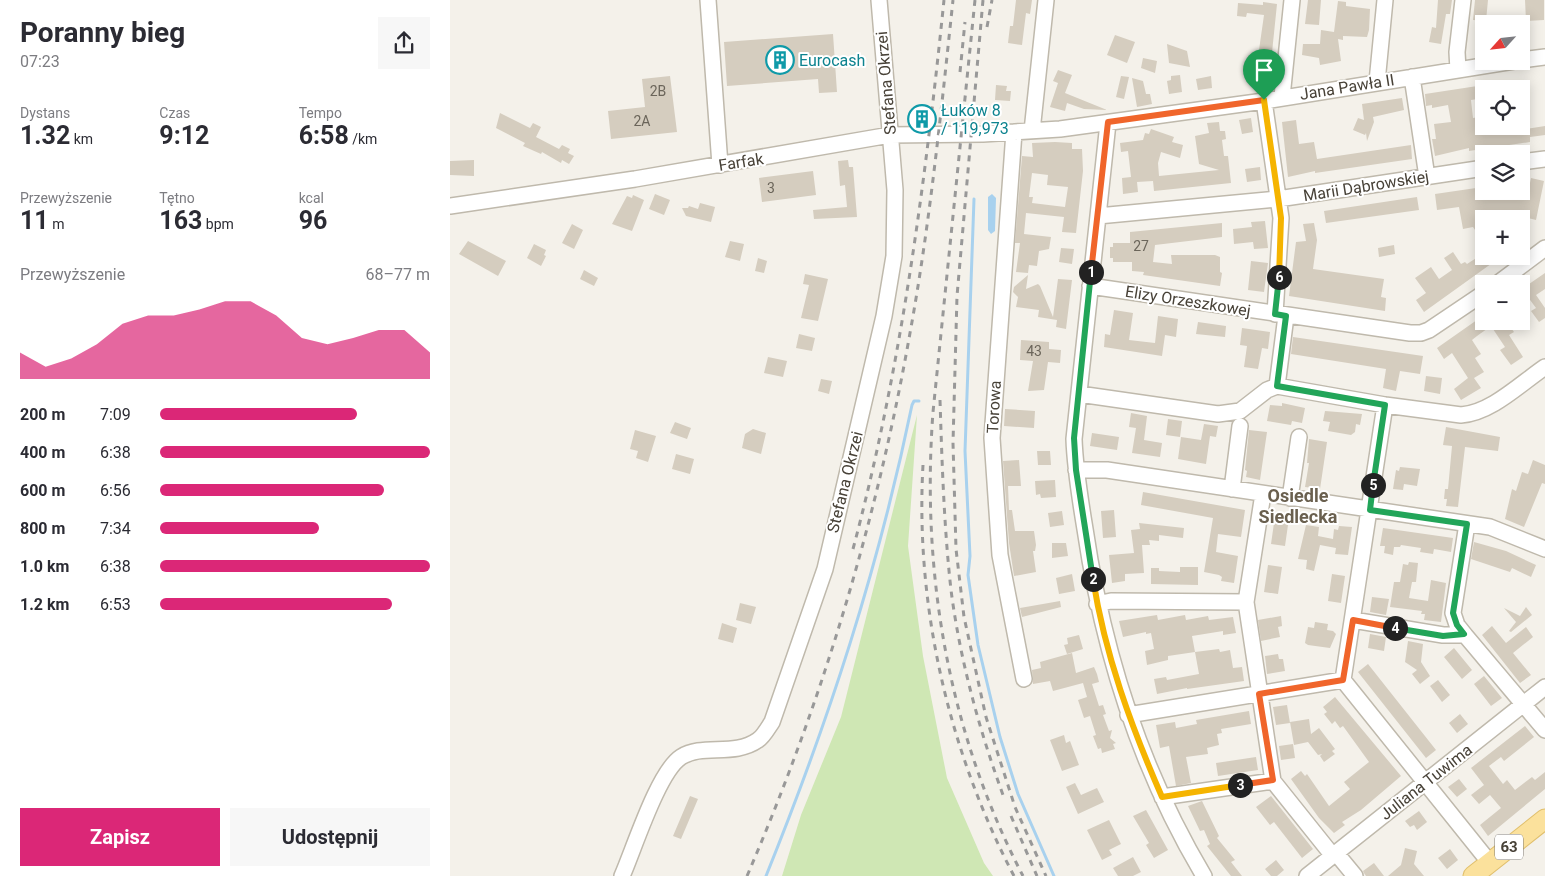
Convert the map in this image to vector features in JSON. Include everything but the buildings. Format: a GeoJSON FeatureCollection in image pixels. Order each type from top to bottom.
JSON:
{"type":"FeatureCollection","features":[{"type":"Feature","properties":{"kind":"main road","name":"63"},"geometry":{"type":"LineString","coordinates":[[1473,876],[1545,818]]}},
{"type":"Feature","properties":{"kind":"street"},"geometry":{"type":"LineString","coordinates":[[708,0],[720,165]]}},
{"type":"Feature","properties":{"kind":"street","name":"Stefana Okrzei"},"geometry":{"type":"LineString","coordinates":[[622,876],[665,774],[681,757],[697,752],[738,750],[759,740],[772,722],[825,568],[884,316],[894,256],[896,221],[879,0]]}},
{"type":"Feature","properties":{"kind":"street"},"geometry":{"type":"LineString","coordinates":[[1032,131],[1046,0]]}},
{"type":"Feature","properties":{"kind":"street"},"geometry":{"type":"LineString","coordinates":[[1282,97],[1292,0]]}},
{"type":"Feature","properties":{"kind":"street"},"geometry":{"type":"LineString","coordinates":[[1377,82],[1385,0]]}},
{"type":"Feature","properties":{"kind":"street"},"geometry":{"type":"LineString","coordinates":[[1458,70],[1457,52],[1463,0]]}},
{"type":"Feature","properties":{"kind":"street"},"geometry":{"type":"LineString","coordinates":[[1530,58],[1545,56]]}},
{"type":"Feature","properties":{"kind":"street","name":"Jana Pawła II"},"geometry":{"type":"LineString","coordinates":[[1032,131],[1264,100],[1475,67]]}},
{"type":"Feature","properties":{"kind":"street"},"geometry":{"type":"LineString","coordinates":[[1412,77],[1427,176]]}},
{"type":"Feature","properties":{"kind":"street"},"geometry":{"type":"LineString","coordinates":[[1264,100],[1281,218],[1277,386]]}},
{"type":"Feature","properties":{"kind":"street"},"geometry":{"type":"LineString","coordinates":[[1108,122],[1078,394],[1074,438],[1076,470],[1097,604],[1114,671],[1128,715],[1162,797],[1204,876]]}},
{"type":"Feature","properties":{"kind":"street","name":"Farfak"},"geometry":{"type":"LineString","coordinates":[[450,206],[720,165],[890,135],[1032,131]]}},
{"type":"Feature","properties":{"kind":"street","name":"Torowa"},"geometry":{"type":"LineString","coordinates":[[1014,132],[992,438],[1000,555],[1024,679]]}},
{"type":"Feature","properties":{"kind":"street"},"geometry":{"type":"LineString","coordinates":[[1530,160],[1545,158]]}},
{"type":"Feature","properties":{"kind":"street","name":"Marii Dąbrowskiej"},"geometry":{"type":"LineString","coordinates":[[1098,216],[1278,199],[1475,169]]}},
{"type":"Feature","properties":{"kind":"street"},"geometry":{"type":"LineString","coordinates":[[1509,275],[1545,248]]}},
{"type":"Feature","properties":{"kind":"street","name":"Elizy Orzeszkowej"},"geometry":{"type":"LineString","coordinates":[[1090,286],[1421,334],[1475,299]]}},
{"type":"Feature","properties":{"kind":"street"},"geometry":{"type":"LineString","coordinates":[[1078,394],[1218,414],[1236,413],[1267,390],[1277,386],[1385,405],[1460,415],[1472,414],[1496,401],[1545,367]]}},
{"type":"Feature","properties":{"kind":"street"},"geometry":{"type":"LineString","coordinates":[[1385,405],[1343,680],[1490,863]]}},
{"type":"Feature","properties":{"kind":"street"},"geometry":{"type":"LineString","coordinates":[[1232,489],[1240,426]]}},
{"type":"Feature","properties":{"kind":"street"},"geometry":{"type":"LineString","coordinates":[[1290,498],[1299,437]]}},
{"type":"Feature","properties":{"kind":"street"},"geometry":{"type":"LineString","coordinates":[[1076,470],[1107,470],[1490,527],[1545,549]]}},
{"type":"Feature","properties":{"kind":"street"},"geometry":{"type":"LineString","coordinates":[[1263,494],[1246,602],[1273,780],[1334,854],[1355,876]]}},
{"type":"Feature","properties":{"kind":"street"},"geometry":{"type":"LineString","coordinates":[[1467,524],[1453,613],[1457,625],[1545,730]]}},
{"type":"Feature","properties":{"kind":"street"},"geometry":{"type":"LineString","coordinates":[[1097,604],[1111,601],[1246,602]]}},
{"type":"Feature","properties":{"kind":"street"},"geometry":{"type":"LineString","coordinates":[[1353,620],[1443,636],[1464,634]]}},
{"type":"Feature","properties":{"kind":"street"},"geometry":{"type":"LineString","coordinates":[[1128,715],[1343,680]]}},
{"type":"Feature","properties":{"kind":"street","name":"Juliana Tuwima"},"geometry":{"type":"LineString","coordinates":[[1307,876],[1545,686]]}},
{"type":"Feature","properties":{"kind":"street"},"geometry":{"type":"LineString","coordinates":[[1162,797],[1273,780]]}},
{"type":"Feature","properties":{"kind":"green space"},"geometry":{"type":"Polygon","coordinates":[[[917,415],[908,546],[923,656],[947,778],[984,863],[993,876],[782,876],[801,815],[841,717],[917,415]]]}},
{"type":"Feature","properties":{"kind":"water"},"geometry":{"type":"Polygon","coordinates":[[[992,194],[996,198],[995,231],[991,234],[988,230],[988,197],[992,194]]]}},
{"type":"Feature","properties":{"kind":"waterway"},"geometry":{"type":"LineString","coordinates":[[974,199],[965,451],[970,556],[968,575],[978,645],[1000,737],[1018,794],[1054,876]]}},
{"type":"Feature","properties":{"kind":"waterway"},"geometry":{"type":"LineString","coordinates":[[766,876],[811,760],[850,644],[884,526],[912,405],[914,401],[919,401]]}},
{"type":"Feature","properties":{"kind":"railway"},"geometry":{"type":"LineString","coordinates":[[853,549],[870,481],[898,345],[920,208],[944,0]]}},
{"type":"Feature","properties":{"kind":"railway"},"geometry":{"type":"LineString","coordinates":[[747,876],[774,810],[823,677],[864,541],[881,472],[897,403],[923,250],[953,0]]}},
{"type":"Feature","properties":{"kind":"railway"},"geometry":{"type":"LineString","coordinates":[[975,0],[933,412],[930,472],[931,532],[936,591],[945,650],[958,708],[976,765],[997,821],[1023,876]]}},
{"type":"Feature","properties":{"kind":"railway"},"geometry":{"type":"LineString","coordinates":[[983,0],[957,296],[953,443],[956,549],[964,617],[986,717],[1015,807],[1046,876]]}},
{"type":"Feature","properties":{"kind":"railway"},"geometry":{"type":"LineString","coordinates":[[987,27],[992,0]]}},
{"type":"Feature","properties":{"kind":"railway"},"geometry":{"type":"LineString","coordinates":[[960,72],[965,22]]}},
{"type":"Feature","properties":{"kind":"railway"},"geometry":{"type":"LineString","coordinates":[[940,400],[945,519],[955,616],[971,694],[1003,795]]}},
{"type":"Feature","properties":{"kind":"railway"},"geometry":{"type":"LineString","coordinates":[[923,465],[922,518],[925,571],[931,624],[941,677],[971,779],[991,829],[1014,876]]}},
{"type":"Feature","properties":{"kind":"railway"},"geometry":{"type":"LineString","coordinates":[[1011,816],[1037,876]]}},
{"type":"Feature","properties":{"kind":"place","name":"Eurocash"},"geometry":{"type":"Point","coordinates":[780,60]}},
{"type":"Feature","properties":{"kind":"place","name":"Łuków 8 / 119,973"},"geometry":{"type":"Point","coordinates":[922,119]}},
{"type":"Feature","properties":{"kind":"district","name":"Osiedle Siedlecka"},"geometry":{"type":"Point","coordinates":[1298,505]}},
{"type":"Feature","properties":{"kind":"route"},"geometry":{"type":"LineString","coordinates":[[1264,100],[1281,218],[1281,247],[1275,314],[1286,316],[1277,386],[1385,405],[1370,510],[1467,524],[1453,613],[1457,625],[1464,634],[1443,636],[1353,620],[1347,666],[1343,680],[1259,694],[1273,780],[1162,797],[1128,715],[1105,638],[1097,604],[1076,470],[1074,438],[1078,394],[1108,138],[1108,122],[1264,100]]}}]}
